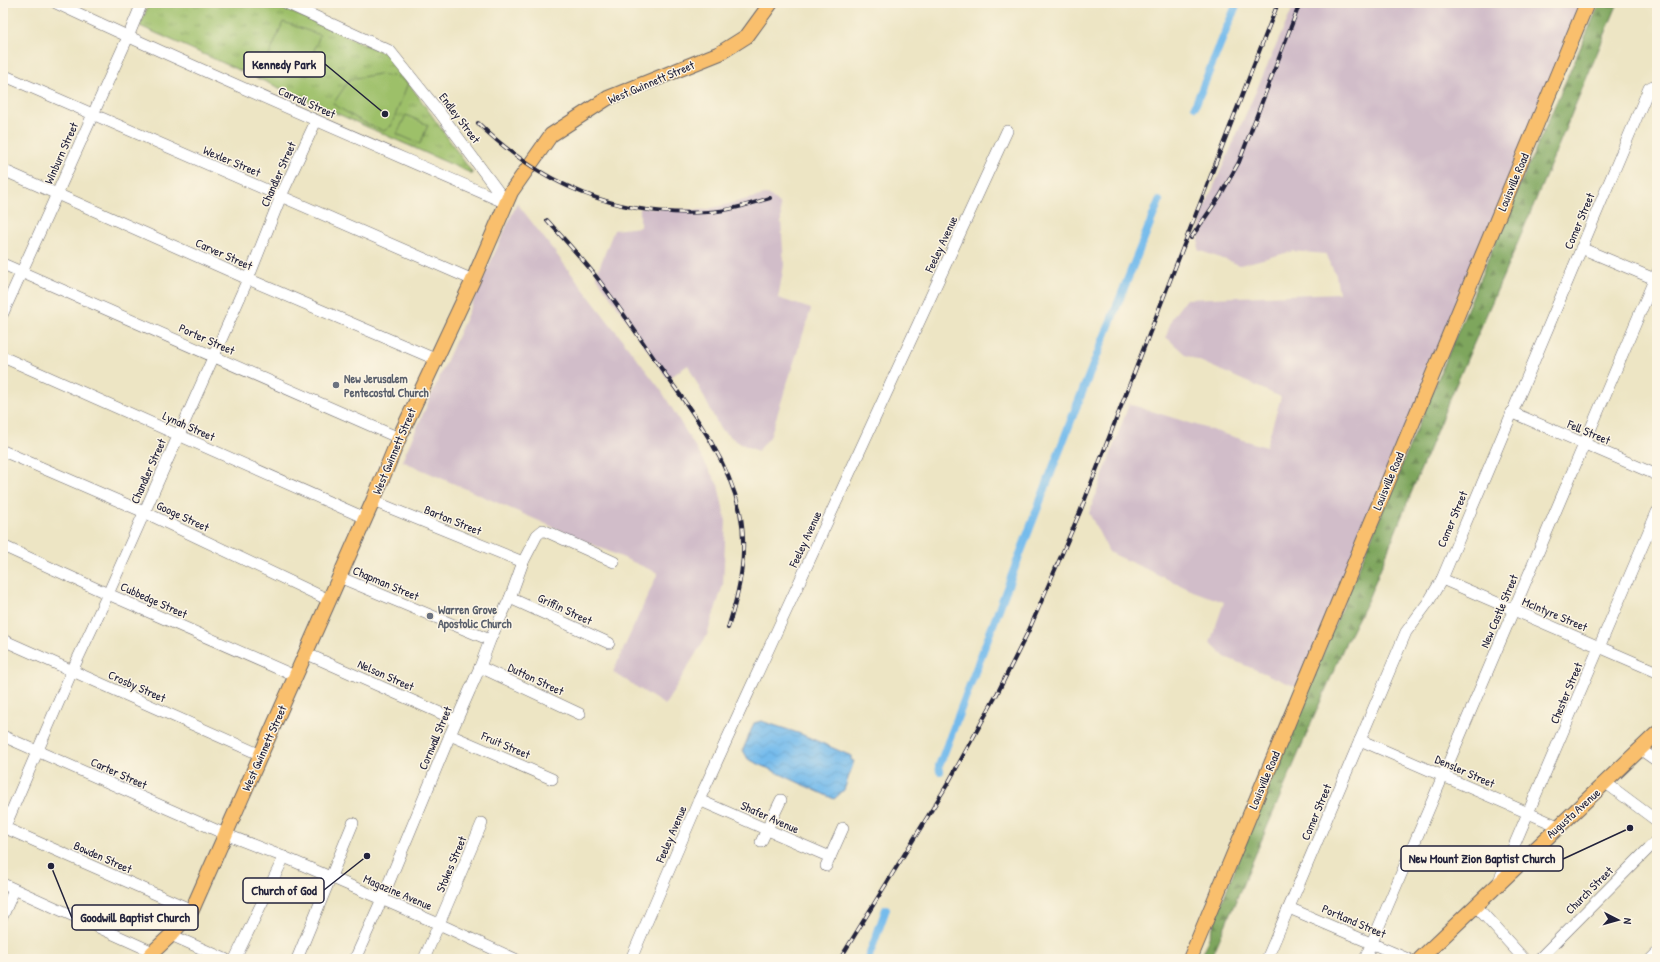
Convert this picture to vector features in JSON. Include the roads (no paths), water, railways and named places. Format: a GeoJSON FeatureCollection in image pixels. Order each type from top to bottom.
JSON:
{"type":"FeatureCollection","features":[{"type":"Feature","properties":{"kind":"main road","name":"West Gwinnett Street"},"geometry":{"type":"LineString","coordinates":[[150,955],[171,935],[192,910],[435,359],[511,192],[551,135],[608,98],[720,53],[747,36],[771,3]]}},
{"type":"Feature","properties":{"kind":"main road","name":"Louisville Road"},"geometry":{"type":"LineString","coordinates":[[1190,959],[1587,3]]}},
{"type":"Feature","properties":{"kind":"main road","name":"Augusta Avenue"},"geometry":{"type":"LineString","coordinates":[[1420,959],[1657,733]]}},
{"type":"Feature","properties":{"kind":"street","name":"Carroll Street"},"geometry":{"type":"LineString","coordinates":[[56,3],[128,37],[316,121],[506,202]]}},
{"type":"Feature","properties":{"kind":"street","name":"Winburn Street"},"geometry":{"type":"LineString","coordinates":[[3,313],[142,3]]}},
{"type":"Feature","properties":{"kind":"street","name":"Endley Street"},"geometry":{"type":"LineString","coordinates":[[286,3],[390,51],[440,113],[506,202]]}},
{"type":"Feature","properties":{"kind":"street","name":"Wexler Street"},"geometry":{"type":"LineString","coordinates":[[3,75],[472,280]]}},
{"type":"Feature","properties":{"kind":"street","name":"Comer Street"},"geometry":{"type":"LineString","coordinates":[[1267,959],[1406,632],[1429,601],[1442,579],[1648,88],[1655,87]]}},
{"type":"Feature","properties":{"kind":"street","name":"Chandler Street"},"geometry":{"type":"LineString","coordinates":[[4,829],[72,671],[108,594],[248,279],[281,196],[316,121]]}},
{"type":"Feature","properties":{"kind":"street","name":"Feeley Avenue"},"geometry":{"type":"LineString","coordinates":[[631,959],[699,800],[1007,131]]}},
{"type":"Feature","properties":{"kind":"street","name":"Carver Street"},"geometry":{"type":"LineString","coordinates":[[3,170],[248,279],[435,359]]}},
{"type":"Feature","properties":{"kind":"street"},"geometry":{"type":"LineString","coordinates":[[1581,248],[1656,277]]}},
{"type":"Feature","properties":{"kind":"street","name":"Porter Street"},"geometry":{"type":"LineString","coordinates":[[3,264],[400,438]]}},
{"type":"Feature","properties":{"kind":"street","name":"New Castle Street"},"geometry":{"type":"LineString","coordinates":[[1365,959],[1583,443],[1656,277]]}},
{"type":"Feature","properties":{"kind":"street","name":"Lynah Street"},"geometry":{"type":"LineString","coordinates":[[3,357],[365,518]]}},
{"type":"Feature","properties":{"kind":"street","name":"Fell Street"},"geometry":{"type":"LineString","coordinates":[[1511,412],[1657,475]]}},
{"type":"Feature","properties":{"kind":"street","name":"Googe Street"},"geometry":{"type":"LineString","coordinates":[[3,451],[144,512],[329,600]]}},
{"type":"Feature","properties":{"kind":"street","name":"Barton Street"},"geometry":{"type":"LineString","coordinates":[[373,501],[523,562]]}},
{"type":"Feature","properties":{"kind":"street","name":"Chester Street"},"geometry":{"type":"LineString","coordinates":[[1498,883],[1657,512]]}},
{"type":"Feature","properties":{"kind":"street","name":"Cornwall Street"},"geometry":{"type":"LineString","coordinates":[[355,959],[382,899],[490,640],[510,598],[523,562],[537,535],[543,530],[614,562]]}},
{"type":"Feature","properties":{"kind":"street","name":"Cubbedge Street"},"geometry":{"type":"LineString","coordinates":[[3,546],[295,676]]}},
{"type":"Feature","properties":{"kind":"street","name":"Chapman Street"},"geometry":{"type":"LineString","coordinates":[[339,577],[490,640]]}},
{"type":"Feature","properties":{"kind":"street","name":"McIntyre Street"},"geometry":{"type":"LineString","coordinates":[[1442,579],[1657,672]]}},
{"type":"Feature","properties":{"kind":"street","name":"Griffin Street"},"geometry":{"type":"LineString","coordinates":[[510,598],[609,643]]}},
{"type":"Feature","properties":{"kind":"street","name":"Crosby Street"},"geometry":{"type":"LineString","coordinates":[[3,640],[261,755]]}},
{"type":"Feature","properties":{"kind":"street","name":"Nelson Street"},"geometry":{"type":"LineString","coordinates":[[305,653],[456,720]]}},
{"type":"Feature","properties":{"kind":"street","name":"Dutton Street"},"geometry":{"type":"LineString","coordinates":[[480,667],[580,714]]}},
{"type":"Feature","properties":{"kind":"street","name":"Fruit Street"},"geometry":{"type":"LineString","coordinates":[[450,735],[552,779]]}},
{"type":"Feature","properties":{"kind":"street","name":"Carter Street"},"geometry":{"type":"LineString","coordinates":[[3,736],[225,834]]}},
{"type":"Feature","properties":{"kind":"street","name":"Densler Street"},"geometry":{"type":"LineString","coordinates":[[1360,740],[1558,826]]}},
{"type":"Feature","properties":{"kind":"street"},"geometry":{"type":"LineString","coordinates":[[1640,749],[1657,761]]}},
{"type":"Feature","properties":{"kind":"street"},"geometry":{"type":"LineString","coordinates":[[1606,783],[1657,821]]}},
{"type":"Feature","properties":{"kind":"street","name":"Shafer Avenue"},"geometry":{"type":"LineString","coordinates":[[699,800],[768,830],[828,861],[843,828]]}},
{"type":"Feature","properties":{"kind":"street"},"geometry":{"type":"LineString","coordinates":[[761,842],[781,800]]}},
{"type":"Feature","properties":{"kind":"street"},"geometry":{"type":"LineString","coordinates":[[297,959],[353,823]]}},
{"type":"Feature","properties":{"kind":"street","name":"Stokes Street"},"geometry":{"type":"LineString","coordinates":[[424,959],[482,824]]}},
{"type":"Feature","properties":{"kind":"street","name":"Bowden Street"},"geometry":{"type":"LineString","coordinates":[[4,829],[192,910]]}},
{"type":"Feature","properties":{"kind":"street","name":"Magazine Avenue"},"geometry":{"type":"LineString","coordinates":[[225,834],[331,877],[515,959]]}},
{"type":"Feature","properties":{"kind":"street","name":"Church Street"},"geometry":{"type":"LineString","coordinates":[[1539,959],[1657,840]]}},
{"type":"Feature","properties":{"kind":"street"},"geometry":{"type":"LineString","coordinates":[[235,959],[284,857]]}},
{"type":"Feature","properties":{"kind":"street"},"geometry":{"type":"LineString","coordinates":[[3,884],[150,955]]}},
{"type":"Feature","properties":{"kind":"street"},"geometry":{"type":"LineString","coordinates":[[3,915],[14,890]]}},
{"type":"Feature","properties":{"kind":"street"},"geometry":{"type":"LineString","coordinates":[[1476,906],[1524,959]]}},
{"type":"Feature","properties":{"kind":"street","name":"Portland Street"},"geometry":{"type":"LineString","coordinates":[[1289,908],[1408,959]]}},
{"type":"Feature","properties":{"kind":"street"},"geometry":{"type":"LineString","coordinates":[[171,935],[225,959]]}},
{"type":"Feature","properties":{"kind":"street"},"geometry":{"type":"LineString","coordinates":[[1651,959],[1657,953]]}},
{"type":"Feature","properties":{"kind":"water"},"geometry":{"type":"Polygon","coordinates":[[[761,721],[801,734],[851,756],[851,760],[854,761],[844,790],[834,799],[748,759],[743,750],[754,723],[761,721]]]}},
{"type":"Feature","properties":{"kind":"waterway"},"geometry":{"type":"LineString","coordinates":[[1195,106],[1237,3]]}},
{"type":"Feature","properties":{"kind":"waterway"},"geometry":{"type":"LineString","coordinates":[[940,771],[939,766],[1075,410],[1159,201]]}},
{"type":"Feature","properties":{"kind":"waterway"},"geometry":{"type":"LineString","coordinates":[[868,959],[886,909]]}},
{"type":"Feature","properties":{"kind":"railway"},"geometry":{"type":"LineString","coordinates":[[840,959],[947,785],[996,696],[1029,630],[1080,512],[1278,3]]}},
{"type":"Feature","properties":{"kind":"railway"},"geometry":{"type":"LineString","coordinates":[[1191,238],[1220,196],[1239,162],[1300,3]]}},
{"type":"Feature","properties":{"kind":"railway"},"geometry":{"type":"LineString","coordinates":[[478,123],[502,145],[528,164],[555,180],[583,193],[613,203],[643,209],[675,212],[708,212],[732,209],[770,198]]}},
{"type":"Feature","properties":{"kind":"railway"},"geometry":{"type":"LineString","coordinates":[[547,220],[591,270],[617,305],[695,416],[717,453],[726,472],[734,491],[740,512],[743,542],[742,571],[728,628]]}},
{"type":"Feature","properties":{"kind":"place","name":"Kennedy Park"},"geometry":{"type":"Point","coordinates":[385,114]}},
{"type":"Feature","properties":{"kind":"place","name":"New Jerusalem Pentecostal Church"},"geometry":{"type":"Point","coordinates":[336,385]}},
{"type":"Feature","properties":{"kind":"place","name":"Warren Grove Apostolic Church"},"geometry":{"type":"Point","coordinates":[430,616]}},
{"type":"Feature","properties":{"kind":"place","name":"New Mount Zion Baptist Church"},"geometry":{"type":"Point","coordinates":[1630,828]}},
{"type":"Feature","properties":{"kind":"place","name":"Church of God"},"geometry":{"type":"Point","coordinates":[367,856]}},
{"type":"Feature","properties":{"kind":"place","name":"Goodwill Baptist Church"},"geometry":{"type":"Point","coordinates":[51,866]}}]}
